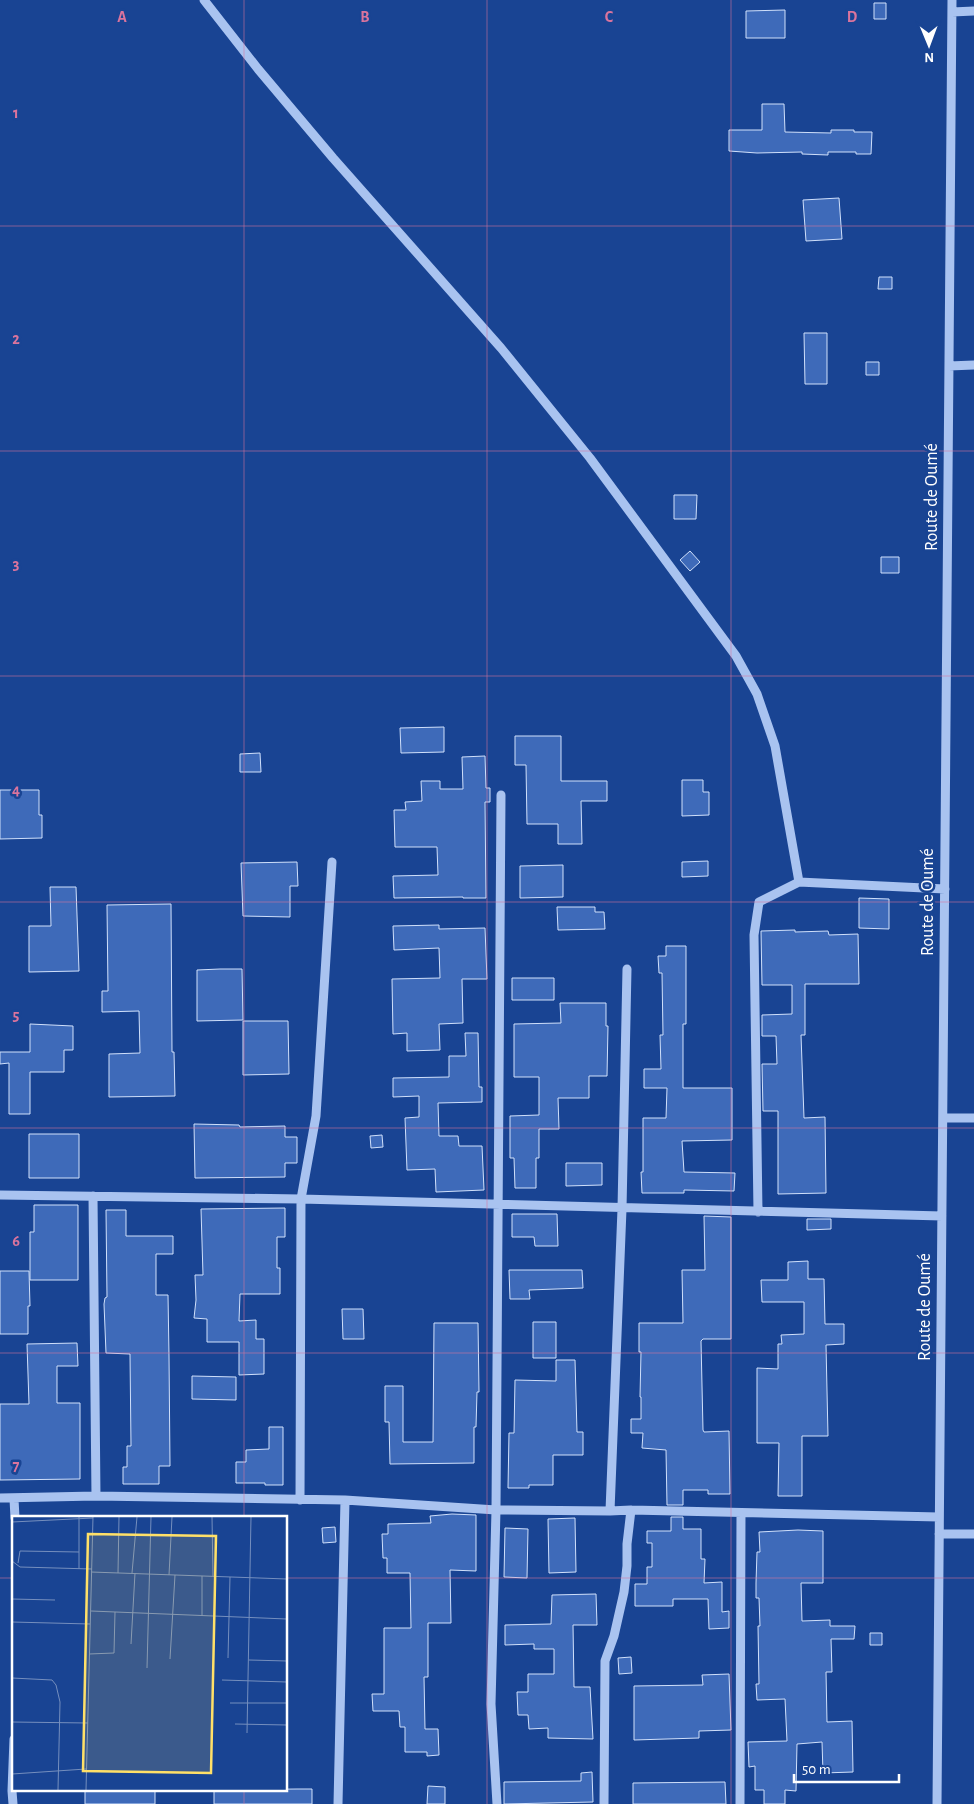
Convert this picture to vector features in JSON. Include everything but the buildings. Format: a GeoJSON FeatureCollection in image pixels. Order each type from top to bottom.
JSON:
{"type":"FeatureCollection","features":[{"type":"Feature","properties":{"kind":"street"},"geometry":{"type":"LineString","coordinates":[[204,0],[258,69],[333,158],[501,348],[590,458],[736,656],[756,694],[775,746],[799,882]]}},
{"type":"Feature","properties":{"kind":"street","name":"Route de Oumé"},"geometry":{"type":"LineString","coordinates":[[937,1804],[952,0]]}},
{"type":"Feature","properties":{"kind":"street"},"geometry":{"type":"LineString","coordinates":[[952,12],[974,11]]}},
{"type":"Feature","properties":{"kind":"street"},"geometry":{"type":"LineString","coordinates":[[949,366],[974,365]]}},
{"type":"Feature","properties":{"kind":"street"},"geometry":{"type":"LineString","coordinates":[[497,1804],[491,1704],[496,1510],[500,1204],[501,795]]}},
{"type":"Feature","properties":{"kind":"street"},"geometry":{"type":"LineString","coordinates":[[300,1500],[301,1198],[316,1116],[332,862]]}},
{"type":"Feature","properties":{"kind":"street"},"geometry":{"type":"LineString","coordinates":[[758,1212],[754,935],[759,902],[799,882],[944,890]]}},
{"type":"Feature","properties":{"kind":"street"},"geometry":{"type":"LineString","coordinates":[[610,1511],[622,1209],[627,969]]}},
{"type":"Feature","properties":{"kind":"street"},"geometry":{"type":"LineString","coordinates":[[943,1118],[974,1118]]}},
{"type":"Feature","properties":{"kind":"street"},"geometry":{"type":"LineString","coordinates":[[0,1194],[301,1198],[622,1209],[942,1216]]}},
{"type":"Feature","properties":{"kind":"street"},"geometry":{"type":"LineString","coordinates":[[93,1196],[96,1496]]}},
{"type":"Feature","properties":{"kind":"street"},"geometry":{"type":"LineString","coordinates":[[0,1498],[96,1496],[346,1500],[496,1510],[631,1510],[939,1517]]}},
{"type":"Feature","properties":{"kind":"street"},"geometry":{"type":"LineString","coordinates":[[14,1498],[15,1516]]}},
{"type":"Feature","properties":{"kind":"street"},"geometry":{"type":"LineString","coordinates":[[338,1804],[346,1500]]}},
{"type":"Feature","properties":{"kind":"street"},"geometry":{"type":"LineString","coordinates":[[604,1804],[605,1661],[614,1636],[624,1592],[631,1510]]}},
{"type":"Feature","properties":{"kind":"street"},"geometry":{"type":"LineString","coordinates":[[740,1804],[741,1513]]}},
{"type":"Feature","properties":{"kind":"street"},"geometry":{"type":"LineString","coordinates":[[939,1534],[974,1534]]}}]}
